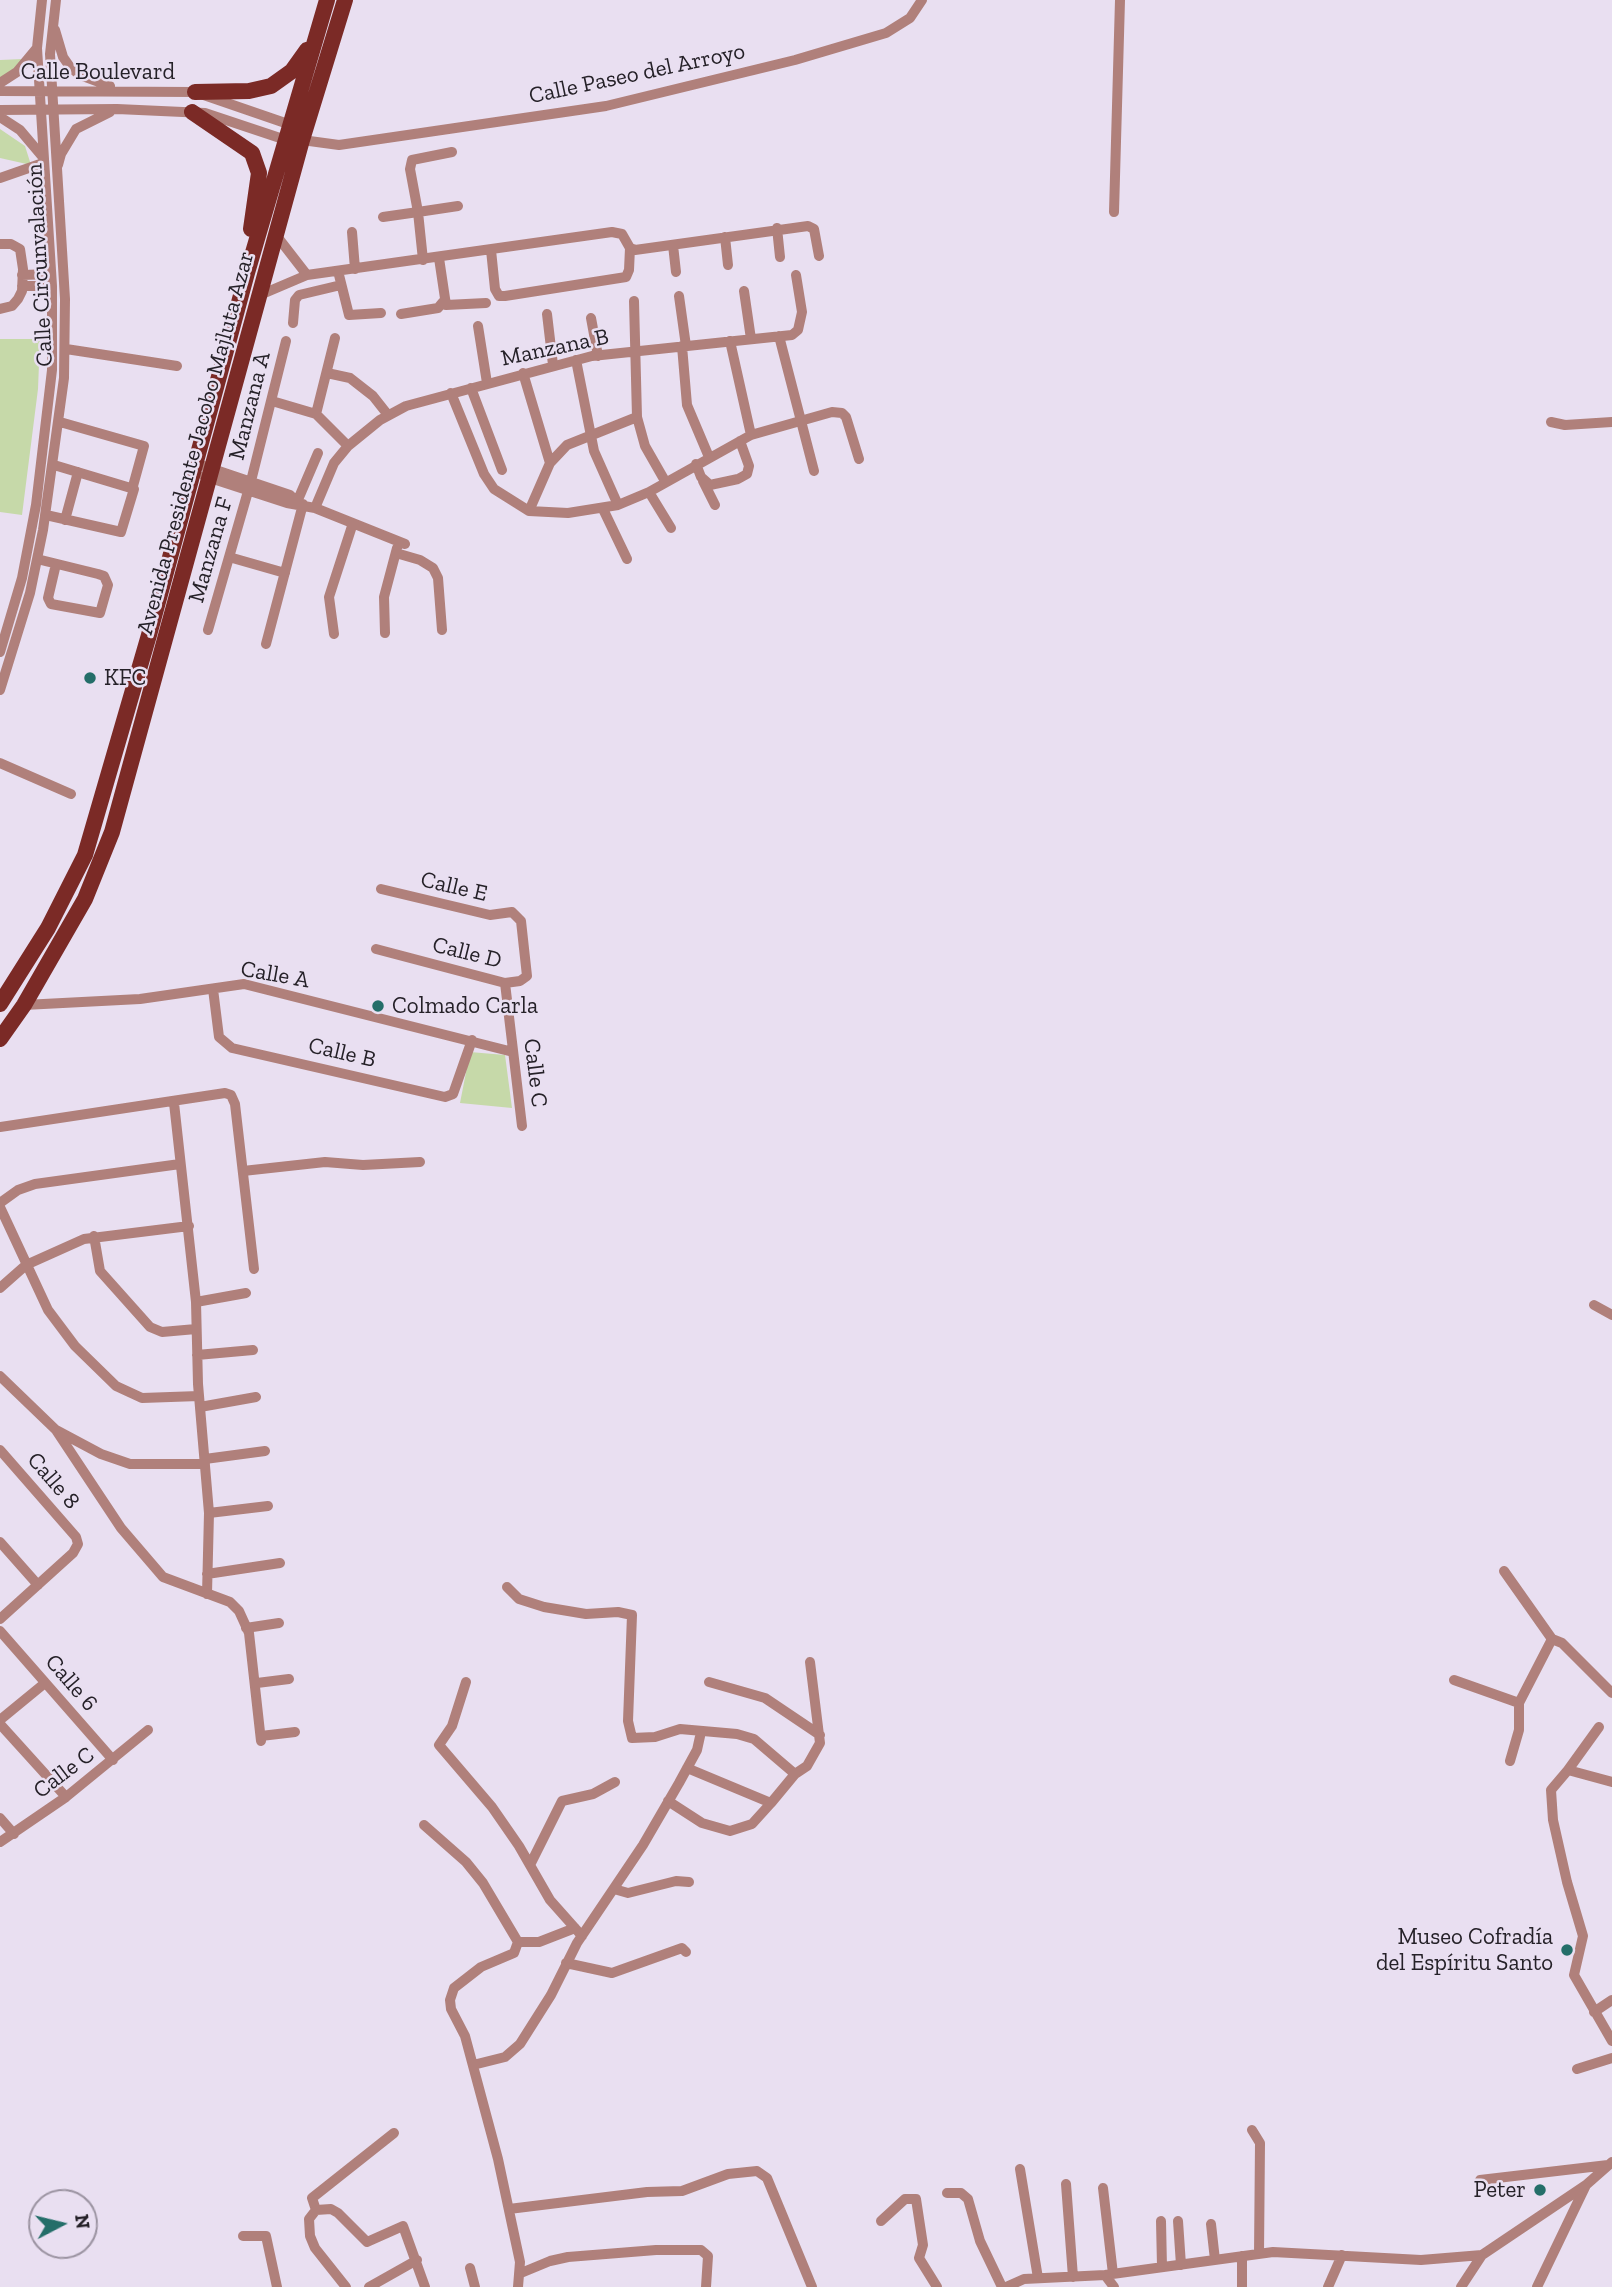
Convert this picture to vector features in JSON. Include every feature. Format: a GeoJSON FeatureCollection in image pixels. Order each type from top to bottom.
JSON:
{"type":"FeatureCollection","features":[{"type":"Feature","properties":{"kind":"main road","name":"Avenida Presidente Jacobo Majluta Azar"},"geometry":{"type":"LineString","coordinates":[[0,1039],[24,1005],[85,899],[108,844],[276,235],[293,135],[315,39],[327,0]]}},
{"type":"Feature","properties":{"kind":"main road","name":"Avenida Presidente Jacobo Majluta Azar"},"geometry":{"type":"LineString","coordinates":[[0,1004],[48,928],[85,855],[247,274],[293,135],[345,0]]}},
{"type":"Feature","properties":{"kind":"main road"},"geometry":{"type":"LineString","coordinates":[[195,92],[248,91],[271,86],[292,71],[315,39]]}},
{"type":"Feature","properties":{"kind":"main road"},"geometry":{"type":"LineString","coordinates":[[192,112],[245,145],[255,159],[259,173],[247,274]]}},
{"type":"Feature","properties":{"kind":"street","name":"Calle Circunvalación"},"geometry":{"type":"LineString","coordinates":[[0,652],[22,579],[39,484],[52,370],[52,286],[37,48],[42,0]]}},
{"type":"Feature","properties":{"kind":"street","name":"Calle Circunvalación"},"geometry":{"type":"LineString","coordinates":[[0,690],[37,559],[46,515],[60,422],[66,349],[63,257],[51,91],[55,0]]}},
{"type":"Feature","properties":{"kind":"street","name":"Calle Paseo del Arroyo"},"geometry":{"type":"LineString","coordinates":[[293,135],[339,145],[606,106],[795,60],[886,33],[905,23],[922,0]]}},
{"type":"Feature","properties":{"kind":"street"},"geometry":{"type":"LineString","coordinates":[[1114,212],[1120,0]]}},
{"type":"Feature","properties":{"kind":"street"},"geometry":{"type":"LineString","coordinates":[[52,21],[63,57],[70,67],[90,80],[125,90]]}},
{"type":"Feature","properties":{"kind":"street"},"geometry":{"type":"LineString","coordinates":[[0,82],[17,72],[37,48]]}},
{"type":"Feature","properties":{"kind":"street","name":"Calle Boulevard"},"geometry":{"type":"LineString","coordinates":[[0,91],[195,92],[293,135]]}},
{"type":"Feature","properties":{"kind":"street"},"geometry":{"type":"LineString","coordinates":[[57,169],[61,154],[76,129],[89,120],[117,109]]}},
{"type":"Feature","properties":{"kind":"street","name":"Calle Boulevard"},"geometry":{"type":"LineString","coordinates":[[0,110],[117,109],[192,112],[220,116],[293,135]]}},
{"type":"Feature","properties":{"kind":"street"},"geometry":{"type":"LineString","coordinates":[[0,117],[20,130],[42,160],[0,178]]}},
{"type":"Feature","properties":{"kind":"street"},"geometry":{"type":"LineString","coordinates":[[423,260],[412,160],[452,152]]}},
{"type":"Feature","properties":{"kind":"street"},"geometry":{"type":"LineString","coordinates":[[383,217],[458,206]]}},
{"type":"Feature","properties":{"kind":"street"},"geometry":{"type":"LineString","coordinates":[[630,248],[638,250],[777,228],[811,227],[814,229],[819,256]]}},
{"type":"Feature","properties":{"kind":"street"},"geometry":{"type":"LineString","coordinates":[[777,228],[780,257]]}},
{"type":"Feature","properties":{"kind":"street"},"geometry":{"type":"LineString","coordinates":[[352,232],[355,269]]}},
{"type":"Feature","properties":{"kind":"street"},"geometry":{"type":"LineString","coordinates":[[260,295],[307,275],[612,232],[622,234],[630,248],[629,270],[626,277],[499,296],[495,289],[491,250]]}},
{"type":"Feature","properties":{"kind":"street"},"geometry":{"type":"LineString","coordinates":[[276,235],[307,275]]}},
{"type":"Feature","properties":{"kind":"street"},"geometry":{"type":"LineString","coordinates":[[725,237],[728,265]]}},
{"type":"Feature","properties":{"kind":"street"},"geometry":{"type":"LineString","coordinates":[[0,244],[11,244],[20,249],[22,275],[22,286],[12,306],[0,309]]}},
{"type":"Feature","properties":{"kind":"street"},"geometry":{"type":"LineString","coordinates":[[673,245],[676,272]]}},
{"type":"Feature","properties":{"kind":"street"},"geometry":{"type":"LineString","coordinates":[[50,258],[63,257]]}},
{"type":"Feature","properties":{"kind":"street"},"geometry":{"type":"LineString","coordinates":[[401,314],[438,308],[443,302],[439,258]]}},
{"type":"Feature","properties":{"kind":"street"},"geometry":{"type":"LineString","coordinates":[[338,271],[352,317],[381,313]]}},
{"type":"Feature","properties":{"kind":"street"},"geometry":{"type":"LineString","coordinates":[[22,275],[51,274]]}},
{"type":"Feature","properties":{"kind":"street"},"geometry":{"type":"LineString","coordinates":[[796,275],[800,324],[792,335],[779,336],[799,422],[814,471]]}},
{"type":"Feature","properties":{"kind":"street"},"geometry":{"type":"LineString","coordinates":[[293,323],[295,300],[299,295],[341,285]]}},
{"type":"Feature","properties":{"kind":"street"},"geometry":{"type":"LineString","coordinates":[[22,286],[52,286]]}},
{"type":"Feature","properties":{"kind":"street"},"geometry":{"type":"LineString","coordinates":[[744,291],[751,339]]}},
{"type":"Feature","properties":{"kind":"street"},"geometry":{"type":"LineString","coordinates":[[679,296],[687,405],[709,457]]}},
{"type":"Feature","properties":{"kind":"street"},"geometry":{"type":"LineString","coordinates":[[634,301],[637,417],[645,446],[665,481]]}},
{"type":"Feature","properties":{"kind":"street"},"geometry":{"type":"LineString","coordinates":[[443,302],[486,303]]}},
{"type":"Feature","properties":{"kind":"street"},"geometry":{"type":"LineString","coordinates":[[547,314],[553,365]]}},
{"type":"Feature","properties":{"kind":"street"},"geometry":{"type":"LineString","coordinates":[[591,318],[598,356]]}},
{"type":"Feature","properties":{"kind":"street"},"geometry":{"type":"LineString","coordinates":[[478,326],[487,383]]}},
{"type":"Feature","properties":{"kind":"street","name":"Manzana B"},"geometry":{"type":"LineString","coordinates":[[314,508],[334,463],[348,446],[388,415],[452,393],[576,360],[779,336]]}},
{"type":"Feature","properties":{"kind":"street"},"geometry":{"type":"LineString","coordinates":[[316,414],[335,338]]}},
{"type":"Feature","properties":{"kind":"street","name":"Manzana A"},"geometry":{"type":"LineString","coordinates":[[250,485],[286,341]]}},
{"type":"Feature","properties":{"kind":"street"},"geometry":{"type":"LineString","coordinates":[[730,341],[751,435]]}},
{"type":"Feature","properties":{"kind":"street"},"geometry":{"type":"LineString","coordinates":[[66,349],[177,366]]}},
{"type":"Feature","properties":{"kind":"street"},"geometry":{"type":"LineString","coordinates":[[576,360],[594,451],[618,505]]}},
{"type":"Feature","properties":{"kind":"street"},"geometry":{"type":"LineString","coordinates":[[327,373],[350,378],[373,396],[388,415]]}},
{"type":"Feature","properties":{"kind":"street"},"geometry":{"type":"LineString","coordinates":[[523,373],[550,463]]}},
{"type":"Feature","properties":{"kind":"street"},"geometry":{"type":"LineString","coordinates":[[471,388],[502,470]]}},
{"type":"Feature","properties":{"kind":"street"},"geometry":{"type":"LineString","coordinates":[[452,393],[484,474],[494,489],[529,511],[568,513],[618,505],[649,492],[751,435],[832,412],[842,413],[859,459]]}},
{"type":"Feature","properties":{"kind":"street"},"geometry":{"type":"LineString","coordinates":[[272,401],[316,414],[348,446]]}},
{"type":"Feature","properties":{"kind":"street"},"geometry":{"type":"LineString","coordinates":[[529,511],[550,463],[567,445],[591,433],[637,417]]}},
{"type":"Feature","properties":{"kind":"street"},"geometry":{"type":"LineString","coordinates":[[46,515],[121,532],[144,446],[60,422]]}},
{"type":"Feature","properties":{"kind":"street"},"geometry":{"type":"LineString","coordinates":[[1551,422],[1565,425],[1612,422]]}},
{"type":"Feature","properties":{"kind":"street"},"geometry":{"type":"LineString","coordinates":[[701,477],[710,485],[721,485],[747,474],[747,458],[740,441]]}},
{"type":"Feature","properties":{"kind":"street"},"geometry":{"type":"LineString","coordinates":[[266,644],[300,503],[318,453]]}},
{"type":"Feature","properties":{"kind":"street"},"geometry":{"type":"LineString","coordinates":[[696,464],[715,505]]}},
{"type":"Feature","properties":{"kind":"street"},"geometry":{"type":"LineString","coordinates":[[54,465],[133,486]]}},
{"type":"Feature","properties":{"kind":"street"},"geometry":{"type":"LineString","coordinates":[[194,467],[250,485],[287,503],[300,503],[402,542],[396,553],[384,597],[385,633]]}},
{"type":"Feature","properties":{"kind":"street"},"geometry":{"type":"LineString","coordinates":[[65,520],[78,471]]}},
{"type":"Feature","properties":{"kind":"street","name":"Manzana F"},"geometry":{"type":"LineString","coordinates":[[208,630],[250,485]]}},
{"type":"Feature","properties":{"kind":"street"},"geometry":{"type":"LineString","coordinates":[[649,492],[671,528]]}},
{"type":"Feature","properties":{"kind":"street"},"geometry":{"type":"LineString","coordinates":[[603,509],[627,559]]}},
{"type":"Feature","properties":{"kind":"street"},"geometry":{"type":"LineString","coordinates":[[334,634],[329,597],[353,523]]}},
{"type":"Feature","properties":{"kind":"street"},"geometry":{"type":"LineString","coordinates":[[396,553],[420,560],[433,568],[438,578],[442,630]]}},
{"type":"Feature","properties":{"kind":"street"},"geometry":{"type":"LineString","coordinates":[[229,557],[285,573]]}},
{"type":"Feature","properties":{"kind":"street"},"geometry":{"type":"LineString","coordinates":[[37,559],[104,576],[108,584],[100,613],[51,604],[48,598],[56,564]]}},
{"type":"Feature","properties":{"kind":"street"},"geometry":{"type":"LineString","coordinates":[[0,763],[71,793]]}},
{"type":"Feature","properties":{"kind":"street","name":"Calle E"},"geometry":{"type":"LineString","coordinates":[[382,889],[481,914],[498,916],[512,912],[517,916]]}},
{"type":"Feature","properties":{"kind":"street","name":"Calle D"},"geometry":{"type":"LineString","coordinates":[[376,949],[505,983],[520,981],[527,976],[521,921],[517,916]]}},
{"type":"Feature","properties":{"kind":"street","name":"Calle C"},"geometry":{"type":"LineString","coordinates":[[505,983],[522,1126]]}},
{"type":"Feature","properties":{"kind":"street","name":"Calle A"},"geometry":{"type":"LineString","coordinates":[[24,1005],[140,999],[238,984],[252,985],[513,1052]]}},
{"type":"Feature","properties":{"kind":"street","name":"Calle B"},"geometry":{"type":"LineString","coordinates":[[213,989],[219,1037],[232,1048],[445,1097],[453,1094],[472,1040]]}},
{"type":"Feature","properties":{"kind":"street"},"geometry":{"type":"LineString","coordinates":[[0,1127],[174,1103],[225,1093],[231,1095],[235,1104],[254,1269]]}},
{"type":"Feature","properties":{"kind":"street"},"geometry":{"type":"LineString","coordinates":[[174,1103],[196,1302],[197,1355],[209,1513],[207,1594]]}},
{"type":"Feature","properties":{"kind":"street"},"geometry":{"type":"LineString","coordinates":[[243,1171],[325,1162],[363,1165],[420,1162]]}},
{"type":"Feature","properties":{"kind":"street"},"geometry":{"type":"LineString","coordinates":[[180,1164],[35,1184],[18,1190],[0,1205],[48,1310],[75,1346],[116,1385],[142,1398],[200,1402],[256,1397]]}},
{"type":"Feature","properties":{"kind":"street"},"geometry":{"type":"LineString","coordinates":[[0,1288],[26,1265],[94,1236],[189,1226]]}},
{"type":"Feature","properties":{"kind":"street"},"geometry":{"type":"LineString","coordinates":[[94,1236],[100,1271],[150,1326],[162,1332],[196,1329]]}},
{"type":"Feature","properties":{"kind":"street"},"geometry":{"type":"LineString","coordinates":[[196,1302],[246,1293]]}},
{"type":"Feature","properties":{"kind":"street"},"geometry":{"type":"LineString","coordinates":[[1594,1305],[1612,1315]]}},
{"type":"Feature","properties":{"kind":"street"},"geometry":{"type":"LineString","coordinates":[[197,1355],[253,1350]]}},
{"type":"Feature","properties":{"kind":"street"},"geometry":{"type":"LineString","coordinates":[[0,1376],[55,1430],[121,1528],[163,1577],[230,1602],[239,1611],[246,1628],[257,1684],[261,1739],[295,1732]]}},
{"type":"Feature","properties":{"kind":"street"},"geometry":{"type":"LineString","coordinates":[[55,1430],[130,1464],[205,1462],[265,1451]]}},
{"type":"Feature","properties":{"kind":"street"},"geometry":{"type":"LineString","coordinates":[[76,1461],[88,1447]]}},
{"type":"Feature","properties":{"kind":"street","name":"Calle 8"},"geometry":{"type":"LineString","coordinates":[[0,1450],[76,1537],[78,1544],[73,1553],[38,1585]]}},
{"type":"Feature","properties":{"kind":"street"},"geometry":{"type":"LineString","coordinates":[[209,1513],[268,1506]]}},
{"type":"Feature","properties":{"kind":"street"},"geometry":{"type":"LineString","coordinates":[[0,1542],[38,1585],[0,1619]]}},
{"type":"Feature","properties":{"kind":"street"},"geometry":{"type":"LineString","coordinates":[[207,1574],[280,1563]]}},
{"type":"Feature","properties":{"kind":"street"},"geometry":{"type":"LineString","coordinates":[[1504,1571],[1552,1639],[1562,1643],[1612,1693]]}},
{"type":"Feature","properties":{"kind":"street"},"geometry":{"type":"LineString","coordinates":[[507,1587],[519,1599],[544,1607],[571,1613],[618,1612],[632,1615],[628,1733],[632,1738],[640,1740],[680,1729],[737,1734],[754,1740],[795,1774]]}},
{"type":"Feature","properties":{"kind":"street"},"geometry":{"type":"LineString","coordinates":[[246,1628],[279,1623]]}},
{"type":"Feature","properties":{"kind":"street","name":"Calle 6"},"geometry":{"type":"LineString","coordinates":[[0,1632],[113,1760]]}},
{"type":"Feature","properties":{"kind":"street"},"geometry":{"type":"LineString","coordinates":[[1510,1761],[1519,1730],[1518,1703],[1552,1639]]}},
{"type":"Feature","properties":{"kind":"street"},"geometry":{"type":"LineString","coordinates":[[668,1801],[702,1822],[730,1831],[752,1824],[795,1774],[807,1766],[816,1752],[820,1735],[810,1662]]}},
{"type":"Feature","properties":{"kind":"street"},"geometry":{"type":"LineString","coordinates":[[257,1684],[289,1679]]}},
{"type":"Feature","properties":{"kind":"street"},"geometry":{"type":"LineString","coordinates":[[1454,1681],[1518,1703]]}},
{"type":"Feature","properties":{"kind":"street"},"geometry":{"type":"LineString","coordinates":[[466,1682],[457,1703],[452,1726],[439,1745],[492,1807],[550,1900],[578,1932]]}},
{"type":"Feature","properties":{"kind":"street"},"geometry":{"type":"LineString","coordinates":[[709,1682],[765,1698],[820,1735]]}},
{"type":"Feature","properties":{"kind":"street"},"geometry":{"type":"LineString","coordinates":[[46,1683],[0,1722],[66,1797]]}},
{"type":"Feature","properties":{"kind":"street"},"geometry":{"type":"LineString","coordinates":[[1599,1727],[1551,1790],[1553,1821],[1583,1936],[1574,1975],[1612,2041]]}},
{"type":"Feature","properties":{"kind":"street","name":"Calle C"},"geometry":{"type":"LineString","coordinates":[[0,1842],[66,1797],[148,1730]]}},
{"type":"Feature","properties":{"kind":"street"},"geometry":{"type":"LineString","coordinates":[[473,2065],[505,2057],[520,2044],[551,1995],[578,1932],[614,1889],[668,1801],[701,1740],[701,1732]]}},
{"type":"Feature","properties":{"kind":"street"},"geometry":{"type":"LineString","coordinates":[[687,1768],[771,1804]]}},
{"type":"Feature","properties":{"kind":"street"},"geometry":{"type":"LineString","coordinates":[[1568,1770],[1612,1782]]}},
{"type":"Feature","properties":{"kind":"street"},"geometry":{"type":"LineString","coordinates":[[530,1865],[562,1801],[593,1794],[615,1782]]}},
{"type":"Feature","properties":{"kind":"street"},"geometry":{"type":"LineString","coordinates":[[0,1818],[14,1834]]}},
{"type":"Feature","properties":{"kind":"street"},"geometry":{"type":"LineString","coordinates":[[424,1825],[466,1862],[483,1883],[518,1942]]}},
{"type":"Feature","properties":{"kind":"street"},"geometry":{"type":"LineString","coordinates":[[614,1889],[628,1893],[676,1881],[689,1882]]}},
{"type":"Feature","properties":{"kind":"street"},"geometry":{"type":"LineString","coordinates":[[518,1942],[539,1942],[578,1932]]}},
{"type":"Feature","properties":{"kind":"street"},"geometry":{"type":"LineString","coordinates":[[518,1942],[514,1952],[481,1967],[454,1989],[451,2009],[465,2036],[509,2209],[521,2273],[518,2287]]}},
{"type":"Feature","properties":{"kind":"street"},"geometry":{"type":"LineString","coordinates":[[566,1963],[591,1971],[611,1973],[682,1948],[686,1952]]}},
{"type":"Feature","properties":{"kind":"street"},"geometry":{"type":"LineString","coordinates":[[1594,2012],[1612,2000]]}},
{"type":"Feature","properties":{"kind":"street"},"geometry":{"type":"LineString","coordinates":[[1577,2069],[1612,2058]]}},
{"type":"Feature","properties":{"kind":"street"},"geometry":{"type":"LineString","coordinates":[[1252,2130],[1260,2143],[1259,2254]]}},
{"type":"Feature","properties":{"kind":"street"},"geometry":{"type":"LineString","coordinates":[[316,2210],[312,2198],[394,2133]]}},
{"type":"Feature","properties":{"kind":"street"},"geometry":{"type":"LineString","coordinates":[[1480,2180],[1611,2163]]}},
{"type":"Feature","properties":{"kind":"street"},"geometry":{"type":"LineString","coordinates":[[1461,2287],[1482,2255],[1586,2185],[1611,2163]]}},
{"type":"Feature","properties":{"kind":"street"},"geometry":{"type":"LineString","coordinates":[[1020,2169],[1045,2281]]}},
{"type":"Feature","properties":{"kind":"street"},"geometry":{"type":"LineString","coordinates":[[509,2209],[647,2192],[682,2192],[728,2174],[757,2171],[767,2178],[812,2287]]}},
{"type":"Feature","properties":{"kind":"street"},"geometry":{"type":"LineString","coordinates":[[1066,2184],[1073,2277]]}},
{"type":"Feature","properties":{"kind":"street"},"geometry":{"type":"LineString","coordinates":[[1537,2287],[1586,2185]]}},
{"type":"Feature","properties":{"kind":"street"},"geometry":{"type":"LineString","coordinates":[[1103,2188],[1109,2274],[1114,2287]]}},
{"type":"Feature","properties":{"kind":"street"},"geometry":{"type":"LineString","coordinates":[[947,2193],[961,2193],[968,2199],[980,2241],[1004,2287],[1024,2279],[1045,2281],[1259,2254],[1421,2260],[1482,2255]]}},
{"type":"Feature","properties":{"kind":"street"},"geometry":{"type":"LineString","coordinates":[[881,2221],[905,2199],[916,2199],[923,2245],[919,2258],[937,2287]]}},
{"type":"Feature","properties":{"kind":"street"},"geometry":{"type":"LineString","coordinates":[[345,2287],[315,2248],[310,2236],[309,2219],[316,2210],[331,2209],[338,2213],[367,2242],[403,2226],[425,2287]]}},
{"type":"Feature","properties":{"kind":"street"},"geometry":{"type":"LineString","coordinates":[[1161,2221],[1162,2267]]}},
{"type":"Feature","properties":{"kind":"street"},"geometry":{"type":"LineString","coordinates":[[1178,2221],[1181,2264]]}},
{"type":"Feature","properties":{"kind":"street"},"geometry":{"type":"LineString","coordinates":[[1211,2224],[1215,2260]]}},
{"type":"Feature","properties":{"kind":"street"},"geometry":{"type":"LineString","coordinates":[[243,2236],[266,2236],[277,2287]]}},
{"type":"Feature","properties":{"kind":"street"},"geometry":{"type":"LineString","coordinates":[[521,2273],[568,2257],[656,2250],[701,2250],[708,2256],[706,2287]]}},
{"type":"Feature","properties":{"kind":"street"},"geometry":{"type":"LineString","coordinates":[[1328,2287],[1342,2255]]}},
{"type":"Feature","properties":{"kind":"street"},"geometry":{"type":"LineString","coordinates":[[1242,2256],[1242,2287]]}},
{"type":"Feature","properties":{"kind":"street"},"geometry":{"type":"LineString","coordinates":[[369,2287],[417,2260]]}},
{"type":"Feature","properties":{"kind":"street"},"geometry":{"type":"LineString","coordinates":[[470,2268],[475,2287]]}},
{"type":"Feature","properties":{"kind":"green space"},"geometry":{"type":"Polygon","coordinates":[[[23,59],[13,76],[0,80],[0,60],[23,59]]]}},
{"type":"Feature","properties":{"kind":"green space"},"geometry":{"type":"Polygon","coordinates":[[[0,129],[25,146],[31,165],[0,158],[0,129]]]}},
{"type":"Feature","properties":{"kind":"green space"},"geometry":{"type":"Polygon","coordinates":[[[0,339],[40,339],[38,389],[22,515],[0,512],[0,339]]]}},
{"type":"Feature","properties":{"kind":"green space"},"geometry":{"type":"Polygon","coordinates":[[[470,1052],[505,1055],[512,1108],[460,1103],[470,1052]]]}},
{"type":"Feature","properties":{"kind":"place","name":"KFC"},"geometry":{"type":"Point","coordinates":[90,678]}},
{"type":"Feature","properties":{"kind":"place","name":"Colmado Carla"},"geometry":{"type":"Point","coordinates":[378,1006]}},
{"type":"Feature","properties":{"kind":"place","name":"Museo Cofradía del Espíritu Santo"},"geometry":{"type":"Point","coordinates":[1567,1950]}},
{"type":"Feature","properties":{"kind":"place","name":"Peter"},"geometry":{"type":"Point","coordinates":[1540,2190]}}]}
